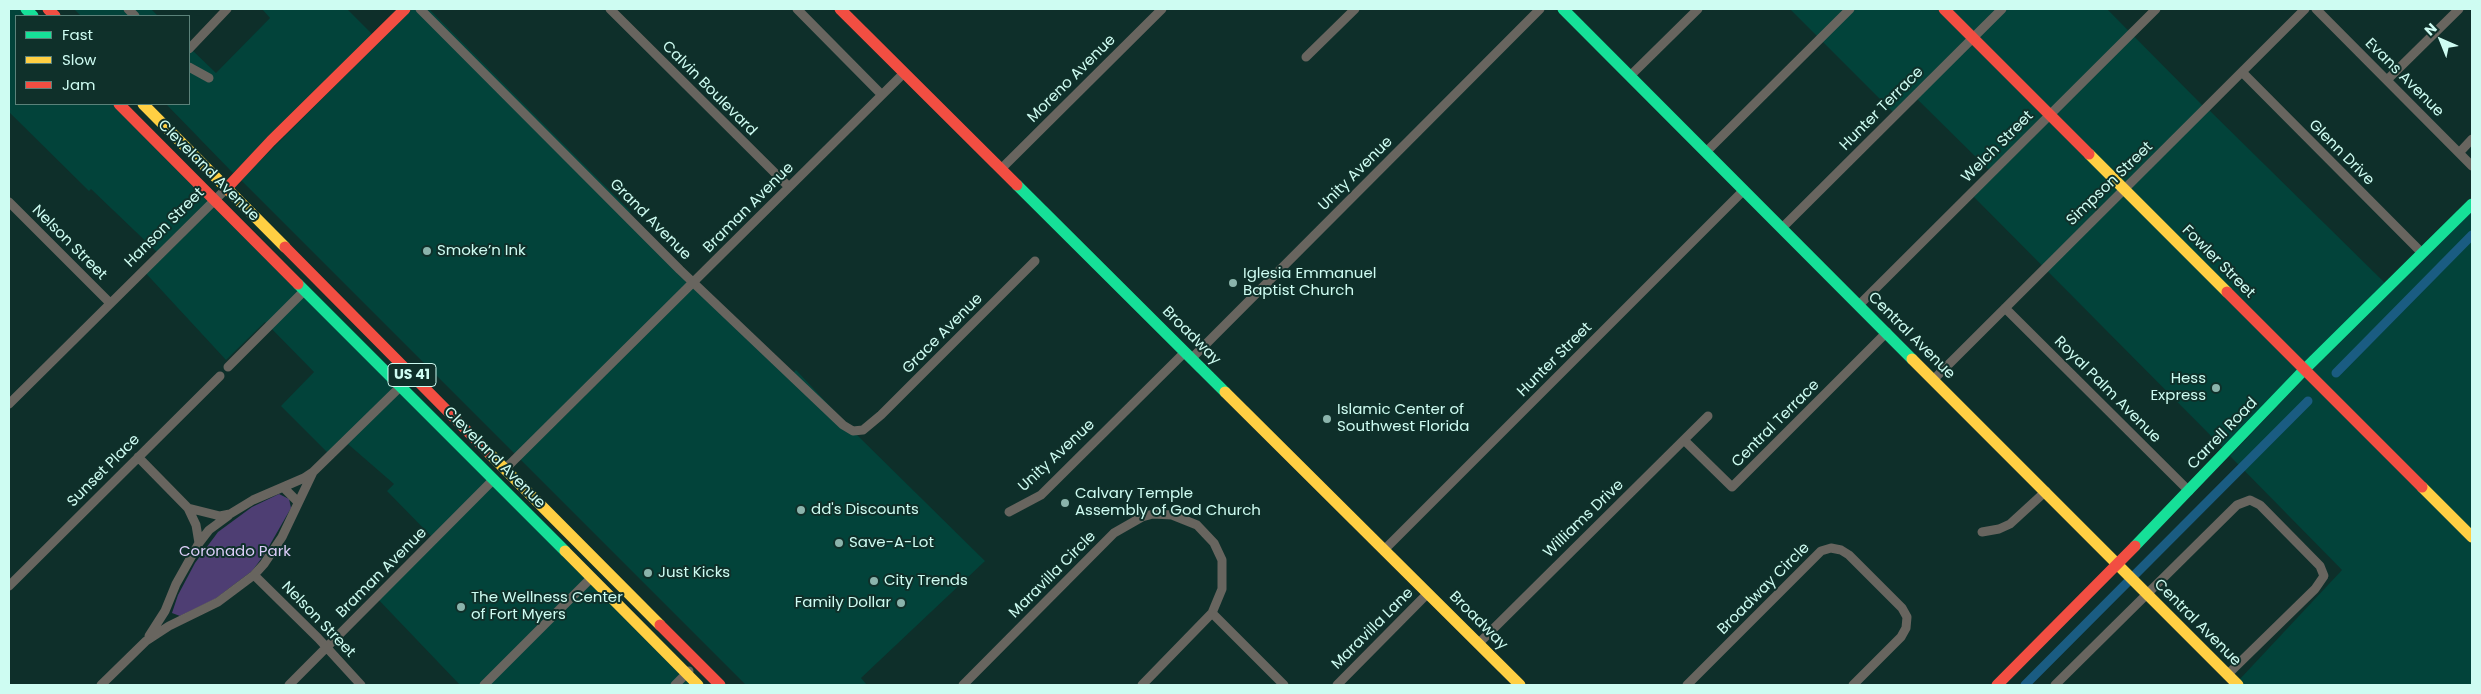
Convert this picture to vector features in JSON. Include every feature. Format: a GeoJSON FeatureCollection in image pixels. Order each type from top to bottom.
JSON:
{"type":"FeatureCollection","features":[{"type":"Feature","properties":{"kind":"street"},"geometry":{"type":"LineString","coordinates":[[190,48],[228,9]]}},
{"type":"Feature","properties":{"kind":"street","name":"Hanson Street"},"geometry":{"type":"LineString","coordinates":[[9,404],[405,9]]}},
{"type":"Feature","properties":{"kind":"street","name":"Grand Avenue"},"geometry":{"type":"LineString","coordinates":[[420,9],[694,282],[842,425],[853,431],[863,430],[869,425]]}},
{"type":"Feature","properties":{"kind":"street","name":"Calvin Boulevard"},"geometry":{"type":"LineString","coordinates":[[610,9],[789,187]]}},
{"type":"Feature","properties":{"kind":"street"},"geometry":{"type":"LineString","coordinates":[[797,9],[882,94]]}},
{"type":"Feature","properties":{"kind":"street","name":"Broadway"},"geometry":{"type":"LineString","coordinates":[[840,9],[1520,685]]}},
{"type":"Feature","properties":{"kind":"street","name":"Moreno Avenue"},"geometry":{"type":"LineString","coordinates":[[1001,169],[1162,9]]}},
{"type":"Feature","properties":{"kind":"street"},"geometry":{"type":"LineString","coordinates":[[1306,57],[1355,9]]}},
{"type":"Feature","properties":{"kind":"street","name":"Unity Avenue"},"geometry":{"type":"LineString","coordinates":[[1009,512],[1041,495],[1188,355],[1540,9]]}},
{"type":"Feature","properties":{"kind":"street","name":"Central Avenue"},"geometry":{"type":"LineString","coordinates":[[1563,9],[2238,685]]}},
{"type":"Feature","properties":{"kind":"street"},"geometry":{"type":"LineString","coordinates":[[1630,76],[1698,9]]}},
{"type":"Feature","properties":{"kind":"street"},"geometry":{"type":"LineString","coordinates":[[1706,152],[1850,9]]}},
{"type":"Feature","properties":{"kind":"street","name":"Fowler Street"},"geometry":{"type":"LineString","coordinates":[[1944,9],[2472,537]]}},
{"type":"Feature","properties":{"kind":"street","name":"Hunter Terrace"},"geometry":{"type":"LineString","coordinates":[[1782,228],[2002,9]]}},
{"type":"Feature","properties":{"kind":"street","name":"Welch Street"},"geometry":{"type":"LineString","coordinates":[[1859,305],[2156,9]]}},
{"type":"Feature","properties":{"kind":"street","name":"Simpson Street"},"geometry":{"type":"LineString","coordinates":[[1934,379],[2305,9]]}},
{"type":"Feature","properties":{"kind":"street","name":"Evans Avenue"},"geometry":{"type":"LineString","coordinates":[[2316,9],[2472,166]]}},
{"type":"Feature","properties":{"kind":"street"},"geometry":{"type":"LineString","coordinates":[[2387,80],[2459,9]]}},
{"type":"Feature","properties":{"kind":"street"},"geometry":{"type":"LineString","coordinates":[[190,68],[209,78]]}},
{"type":"Feature","properties":{"kind":"street","name":"Glenn Drive"},"geometry":{"type":"LineString","coordinates":[[2242,72],[2422,253]]}},
{"type":"Feature","properties":{"kind":"street","name":"Braman Avenue"},"geometry":{"type":"LineString","coordinates":[[505,469],[904,73]]}},
{"type":"Feature","properties":{"kind":"street","name":"Cleveland Avenue"},"geometry":{"type":"LineString","coordinates":[[120,105],[698,685]]}},
{"type":"Feature","properties":{"kind":"street","name":"Cleveland Avenue"},"geometry":{"type":"LineString","coordinates":[[144,105],[720,685]]}},
{"type":"Feature","properties":{"kind":"street"},"geometry":{"type":"LineString","coordinates":[[2459,153],[2472,139]]}},
{"type":"Feature","properties":{"kind":"street","name":"Hunter Street"},"geometry":{"type":"LineString","coordinates":[[1385,550],[1744,190]]}},
{"type":"Feature","properties":{"kind":"street","name":"Nelson Street"},"geometry":{"type":"LineString","coordinates":[[9,202],[110,304]]}},
{"type":"Feature","properties":{"kind":"street","name":"Carrell Road"},"geometry":{"type":"LineString","coordinates":[[1997,685],[2121,567],[2189,491],[2305,370],[2472,204]]}},
{"type":"Feature","properties":{"kind":"street","name":"Grace Avenue"},"geometry":{"type":"LineString","coordinates":[[869,425],[1035,261]]}},
{"type":"Feature","properties":{"kind":"street"},"geometry":{"type":"LineString","coordinates":[[228,367],[305,290]]}},
{"type":"Feature","properties":{"kind":"street","name":"Royal Palm Avenue"},"geometry":{"type":"LineString","coordinates":[[2005,308],[2189,491]]}},
{"type":"Feature","properties":{"kind":"street","name":"Central Terrace"},"geometry":{"type":"LineString","coordinates":[[1684,440],[1732,487],[1887,332]]}},
{"type":"Feature","properties":{"kind":"street","name":"Sunset Place"},"geometry":{"type":"LineString","coordinates":[[9,586],[220,376]]}},
{"type":"Feature","properties":{"kind":"street"},"geometry":{"type":"LineString","coordinates":[[146,641],[164,611],[176,584],[199,543],[209,530],[253,500],[313,472],[401,386]]}},
{"type":"Feature","properties":{"kind":"street","name":"Williams Drive"},"geometry":{"type":"LineString","coordinates":[[1479,643],[1708,416]]}},
{"type":"Feature","properties":{"kind":"street"},"geometry":{"type":"LineString","coordinates":[[468,454],[490,465],[505,469]]}},
{"type":"Feature","properties":{"kind":"street"},"geometry":{"type":"LineString","coordinates":[[138,458],[188,508],[196,525],[199,543]]}},
{"type":"Feature","properties":{"kind":"street"},"geometry":{"type":"LineString","coordinates":[[101,685],[146,641],[169,626],[218,602],[254,575],[276,547],[313,472]]}},
{"type":"Feature","properties":{"kind":"street"},"geometry":{"type":"LineString","coordinates":[[494,480],[509,482],[531,495]]}},
{"type":"Feature","properties":{"kind":"street","name":"Braman Avenue"},"geometry":{"type":"LineString","coordinates":[[289,685],[494,480]]}},
{"type":"Feature","properties":{"kind":"street"},"geometry":{"type":"LineString","coordinates":[[283,487],[298,502]]}},
{"type":"Feature","properties":{"kind":"street"},"geometry":{"type":"LineString","coordinates":[[1982,532],[2000,529],[2010,524],[2046,491]]}},
{"type":"Feature","properties":{"kind":"street"},"geometry":{"type":"LineString","coordinates":[[2054,685],[2144,591],[2237,505],[2250,500],[2260,506],[2320,566],[2324,576],[2315,590],[2227,675]]}},
{"type":"Feature","properties":{"kind":"street"},"geometry":{"type":"LineString","coordinates":[[188,508],[220,516],[230,514]]}},
{"type":"Feature","properties":{"kind":"street","name":"Maravilla Circle"},"geometry":{"type":"LineString","coordinates":[[963,685],[1114,533],[1142,517],[1163,514],[1184,518],[1201,528],[1214,543],[1222,560],[1224,578],[1220,598],[1212,613],[1142,685]]}},
{"type":"Feature","properties":{"kind":"street","name":"Broadway Circle"},"geometry":{"type":"LineString","coordinates":[[1687,685],[1821,551],[1831,548],[1841,550],[1849,556],[1902,608],[1907,617],[1906,628],[1901,637],[1853,685]]}},
{"type":"Feature","properties":{"kind":"street","name":"Nelson Street"},"geometry":{"type":"LineString","coordinates":[[254,575],[327,647],[361,685]]}},
{"type":"Feature","properties":{"kind":"street"},"geometry":{"type":"LineString","coordinates":[[484,685],[591,578]]}},
{"type":"Feature","properties":{"kind":"street","name":"Maravilla Lane"},"geometry":{"type":"LineString","coordinates":[[1336,685],[1428,593]]}},
{"type":"Feature","properties":{"kind":"street"},"geometry":{"type":"LineString","coordinates":[[1212,613],[1284,685]]}},
{"type":"Feature","properties":{"kind":"street"},"geometry":{"type":"LineString","coordinates":[[675,685],[698,663]]}},
{"type":"Feature","properties":{"kind":"shaded area"},"geometry":{"type":"Polygon","coordinates":[[[9,9],[20,9],[26,15],[15,15],[15,105],[117,105],[692,685],[460,685],[374,595],[431,536],[387,491],[394,484],[341,438],[328,453],[281,406],[314,372],[265,322],[226,360],[141,268],[157,252],[91,189],[89,191],[9,112],[9,9]]]}},
{"type":"Feature","properties":{"kind":"shaded area"},"geometry":{"type":"Polygon","coordinates":[[[74,9],[151,9],[157,15],[80,15],[74,9]]]}},
{"type":"Feature","properties":{"kind":"shaded area"},"geometry":{"type":"Polygon","coordinates":[[[262,9],[347,9],[372,34],[233,173],[167,105],[190,105],[190,48],[216,73],[270,18],[262,9]]]}},
{"type":"Feature","properties":{"kind":"shaded area"},"geometry":{"type":"Polygon","coordinates":[[[412,9],[429,9],[631,212],[627,215],[790,376],[796,370],[856,434],[985,561],[861,678],[867,685],[746,685],[241,180],[412,9]]]}},
{"type":"Feature","properties":{"kind":"shaded area"},"geometry":{"type":"Polygon","coordinates":[[[1790,9],[1937,9],[2298,369],[2223,448],[1969,192],[1990,171],[1913,95],[1894,113],[1790,9]]]}},
{"type":"Feature","properties":{"kind":"shaded area"},"geometry":{"type":"Polygon","coordinates":[[[1951,9],[2107,9],[2205,108],[2385,283],[2304,363],[1951,9]]]}},
{"type":"Feature","properties":{"kind":"shaded area"},"geometry":{"type":"Polygon","coordinates":[[[2472,211],[2472,530],[2312,370],[2472,211]]]}},
{"type":"Feature","properties":{"kind":"shaded area"},"geometry":{"type":"Polygon","coordinates":[[[2305,377],[2472,543],[2472,685],[2244,685],[2239,680],[2342,570],[2230,456],[2305,377]]]}},
{"type":"Feature","properties":{"kind":"green space","name":"Coronado Park"},"geometry":{"type":"Polygon","coordinates":[[[279,494],[289,499],[291,508],[264,555],[252,571],[215,599],[180,616],[172,613],[178,595],[195,563],[218,532],[252,507],[279,494]]]}},
{"type":"Feature","properties":{"kind":"waterway"},"geometry":{"type":"LineString","coordinates":[[2336,373],[2472,235]]}},
{"type":"Feature","properties":{"kind":"waterway"},"geometry":{"type":"LineString","coordinates":[[2025,685],[2308,401]]}},
{"type":"Feature","properties":{"kind":"traffic: fast"},"geometry":{"type":"LineString","coordinates":[[26,9],[32,15]]}},
{"type":"Feature","properties":{"kind":"traffic: fast"},"geometry":{"type":"LineString","coordinates":[[1563,9],[1912,359]]}},
{"type":"Feature","properties":{"kind":"traffic: fast"},"geometry":{"type":"LineString","coordinates":[[1017,185],[1225,392]]}},
{"type":"Feature","properties":{"kind":"traffic: fast"},"geometry":{"type":"LineString","coordinates":[[2135,546],[2305,369],[2472,204]]}},
{"type":"Feature","properties":{"kind":"traffic: fast"},"geometry":{"type":"LineString","coordinates":[[298,284],[565,551]]}},
{"type":"Feature","properties":{"kind":"traffic: slow"},"geometry":{"type":"LineString","coordinates":[[144,105],[285,247]]}},
{"type":"Feature","properties":{"kind":"traffic: slow"},"geometry":{"type":"LineString","coordinates":[[2089,154],[2227,292]]}},
{"type":"Feature","properties":{"kind":"traffic: slow"},"geometry":{"type":"LineString","coordinates":[[1912,359],[2238,685]]}},
{"type":"Feature","properties":{"kind":"traffic: slow"},"geometry":{"type":"LineString","coordinates":[[1225,392],[1520,685]]}},
{"type":"Feature","properties":{"kind":"traffic: slow"},"geometry":{"type":"LineString","coordinates":[[489,453],[660,625]]}},
{"type":"Feature","properties":{"kind":"traffic: slow"},"geometry":{"type":"LineString","coordinates":[[2422,487],[2472,537]]}},
{"type":"Feature","properties":{"kind":"traffic: slow"},"geometry":{"type":"LineString","coordinates":[[565,551],[698,685]]}},
{"type":"Feature","properties":{"kind":"traffic: jam"},"geometry":{"type":"LineString","coordinates":[[48,9],[54,15]]}},
{"type":"Feature","properties":{"kind":"traffic: jam"},"geometry":{"type":"LineString","coordinates":[[226,189],[271,141],[405,9]]}},
{"type":"Feature","properties":{"kind":"traffic: jam"},"geometry":{"type":"LineString","coordinates":[[840,9],[1017,185]]}},
{"type":"Feature","properties":{"kind":"traffic: jam"},"geometry":{"type":"LineString","coordinates":[[1944,9],[2089,154]]}},
{"type":"Feature","properties":{"kind":"traffic: jam"},"geometry":{"type":"LineString","coordinates":[[120,105],[298,284]]}},
{"type":"Feature","properties":{"kind":"traffic: jam"},"geometry":{"type":"LineString","coordinates":[[285,247],[489,453]]}},
{"type":"Feature","properties":{"kind":"traffic: jam"},"geometry":{"type":"LineString","coordinates":[[2227,292],[2422,487]]}},
{"type":"Feature","properties":{"kind":"traffic: jam"},"geometry":{"type":"LineString","coordinates":[[1997,685],[2135,546]]}},
{"type":"Feature","properties":{"kind":"traffic: jam"},"geometry":{"type":"LineString","coordinates":[[660,625],[720,685]]}},
{"type":"Feature","properties":{"kind":"place","name":"Smoke’n Ink"},"geometry":{"type":"Point","coordinates":[427,251]}},
{"type":"Feature","properties":{"kind":"place","name":"Iglesia Emmanuel Baptist Church"},"geometry":{"type":"Point","coordinates":[1233,283]}},
{"type":"Feature","properties":{"kind":"place","name":"Hess Express"},"geometry":{"type":"Point","coordinates":[2216,388]}},
{"type":"Feature","properties":{"kind":"place","name":"Islamic Center of Southwest Florida"},"geometry":{"type":"Point","coordinates":[1327,419]}},
{"type":"Feature","properties":{"kind":"place","name":"Calvary Temple Assembly of God Church"},"geometry":{"type":"Point","coordinates":[1065,503]}},
{"type":"Feature","properties":{"kind":"place","name":"dd's Discounts"},"geometry":{"type":"Point","coordinates":[801,510]}},
{"type":"Feature","properties":{"kind":"place","name":"Save-A-Lot"},"geometry":{"type":"Point","coordinates":[839,543]}},
{"type":"Feature","properties":{"kind":"place","name":"Just Kicks"},"geometry":{"type":"Point","coordinates":[648,573]}},
{"type":"Feature","properties":{"kind":"place","name":"City Trends"},"geometry":{"type":"Point","coordinates":[874,581]}},
{"type":"Feature","properties":{"kind":"place","name":"Family Dollar"},"geometry":{"type":"Point","coordinates":[901,603]}},
{"type":"Feature","properties":{"kind":"place","name":"The Wellness Center of Fort Myers"},"geometry":{"type":"Point","coordinates":[461,607]}}]}
